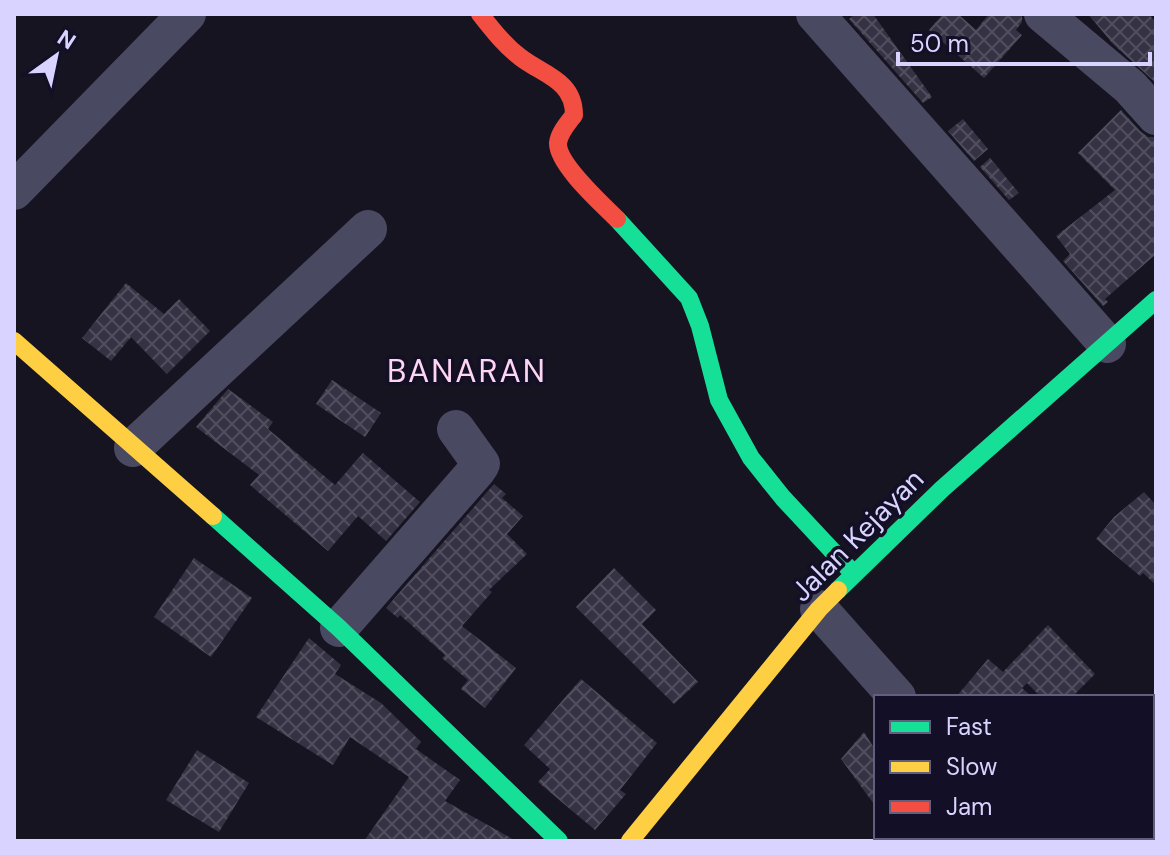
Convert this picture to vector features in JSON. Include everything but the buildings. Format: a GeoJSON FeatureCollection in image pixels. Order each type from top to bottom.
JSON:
{"type":"FeatureCollection","features":[{"type":"Feature","properties":{"kind":"street"},"geometry":{"type":"LineString","coordinates":[[14,191],[187,14]]}},
{"type":"Feature","properties":{"kind":"street"},"geometry":{"type":"LineString","coordinates":[[480,14],[497,35],[526,61],[561,81],[572,97],[574,115],[558,138],[558,151],[566,164],[689,298],[698,316],[711,383],[742,446],[853,573]]}},
{"type":"Feature","properties":{"kind":"street"},"geometry":{"type":"LineString","coordinates":[[1043,14],[1130,87],[1156,116]]}},
{"type":"Feature","properties":{"kind":"street"},"geometry":{"type":"LineString","coordinates":[[828,18],[1107,344]]}},
{"type":"Feature","properties":{"kind":"street"},"geometry":{"type":"LineString","coordinates":[[133,448],[368,229]]}},
{"type":"Feature","properties":{"kind":"street","name":"Jalan Kejayan"},"geometry":{"type":"LineString","coordinates":[[630,841],[819,609],[853,573],[947,485],[1156,300]]}},
{"type":"Feature","properties":{"kind":"street"},"geometry":{"type":"LineString","coordinates":[[14,341],[339,628],[559,841]]}},
{"type":"Feature","properties":{"kind":"street"},"geometry":{"type":"LineString","coordinates":[[339,628],[481,464],[456,429]]}},
{"type":"Feature","properties":{"kind":"street"},"geometry":{"type":"LineString","coordinates":[[819,609],[895,695]]}},
{"type":"Feature","properties":{"kind":"traffic: fast"},"geometry":{"type":"LineString","coordinates":[[617,219],[689,298],[700,326],[719,400],[751,458],[783,498],[853,573]]}},
{"type":"Feature","properties":{"kind":"traffic: fast"},"geometry":{"type":"LineString","coordinates":[[838,590],[942,489],[1156,300]]}},
{"type":"Feature","properties":{"kind":"traffic: fast"},"geometry":{"type":"LineString","coordinates":[[213,516],[339,628],[559,841]]}},
{"type":"Feature","properties":{"kind":"traffic: slow"},"geometry":{"type":"LineString","coordinates":[[14,341],[213,516]]}},
{"type":"Feature","properties":{"kind":"traffic: slow"},"geometry":{"type":"LineString","coordinates":[[630,841],[819,609],[838,590]]}},
{"type":"Feature","properties":{"kind":"traffic: jam"},"geometry":{"type":"LineString","coordinates":[[480,14],[514,52],[556,80],[569,94],[574,115],[560,136],[560,152],[582,183],[617,219]]}},
{"type":"Feature","properties":{"kind":"district","name":"BANARAN"},"geometry":{"type":"Point","coordinates":[467,371]}}]}
